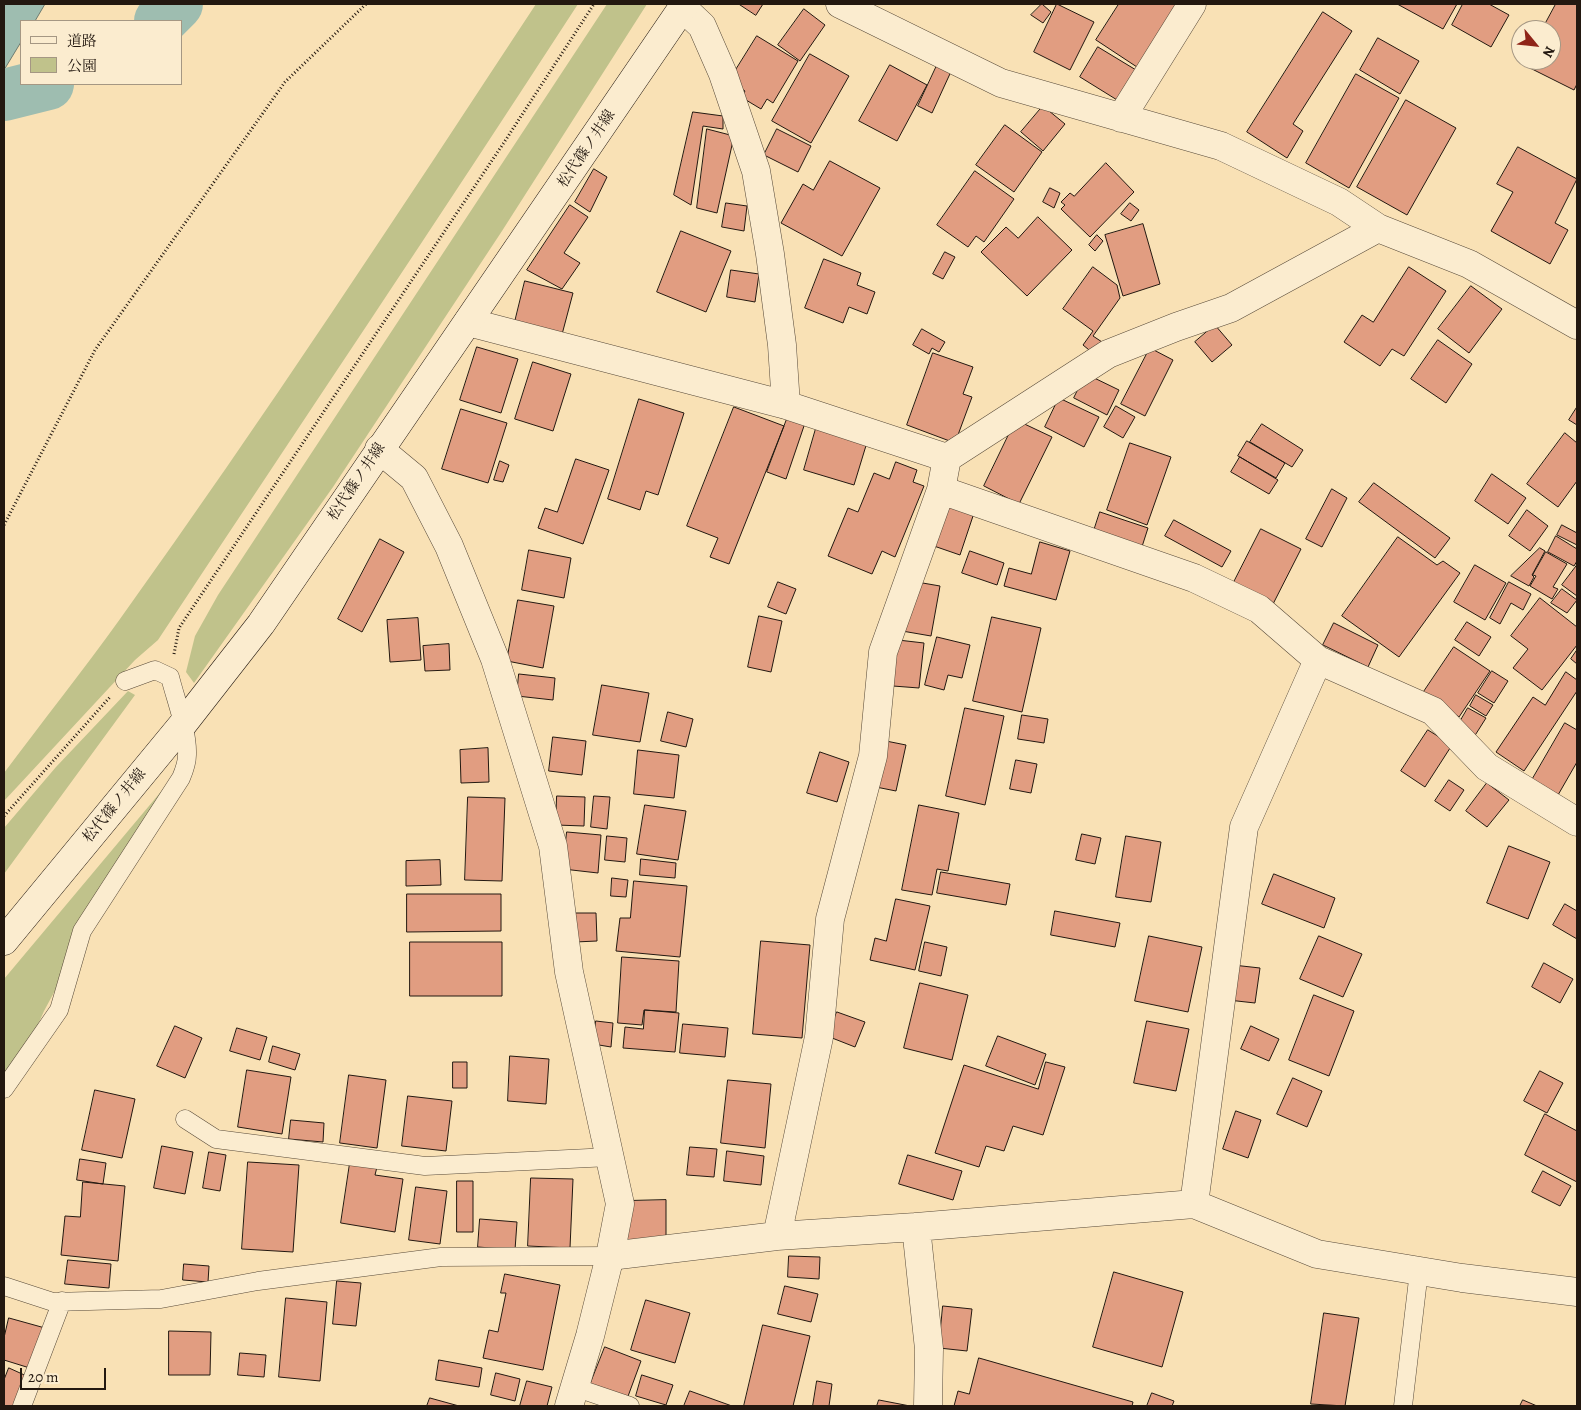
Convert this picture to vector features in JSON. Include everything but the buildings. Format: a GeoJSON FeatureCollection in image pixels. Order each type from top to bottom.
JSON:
{"type":"FeatureCollection","features":[{"type":"Feature","properties":{"kind":"street"},"geometry":{"type":"LineString","coordinates":[[840,4],[1001,83],[1221,146],[1339,202],[1378,228],[1469,264],[1577,324]]}},
{"type":"Feature","properties":{"kind":"street"},"geometry":{"type":"LineString","coordinates":[[1121,118],[1192,4]]}},
{"type":"Feature","properties":{"kind":"street"},"geometry":{"type":"LineString","coordinates":[[684,6],[702,26],[723,74],[756,171],[770,254],[782,344],[786,405]]}},
{"type":"Feature","properties":{"kind":"street","name":"松代篠ノ井線"},"geometry":{"type":"LineString","coordinates":[[4,941],[183,724],[261,624],[684,6]]}},
{"type":"Feature","properties":{"kind":"street"},"geometry":{"type":"LineString","coordinates":[[777,1236],[819,1038],[830,919],[873,756],[883,652],[940,490],[947,458],[1108,354],[1231,308],[1378,228]]}},
{"type":"Feature","properties":{"kind":"street"},"geometry":{"type":"LineString","coordinates":[[468,322],[786,405],[947,458]]}},
{"type":"Feature","properties":{"kind":"street"},"geometry":{"type":"LineString","coordinates":[[380,449],[414,478],[449,546],[495,659],[554,846],[569,972],[620,1204],[610,1256],[572,1397]]}},
{"type":"Feature","properties":{"kind":"street"},"geometry":{"type":"LineString","coordinates":[[940,490],[1194,578],[1259,609],[1318,660],[1432,711],[1487,768],[1577,822]]}},
{"type":"Feature","properties":{"kind":"street"},"geometry":{"type":"LineString","coordinates":[[1194,1204],[1244,827],[1318,660]]}},
{"type":"Feature","properties":{"kind":"street"},"geometry":{"type":"LineString","coordinates":[[610,1256],[777,1236],[916,1227],[1194,1204],[1317,1254],[1419,1271],[1577,1292]]}},
{"type":"Feature","properties":{"kind":"street"},"geometry":{"type":"LineString","coordinates":[[916,1227],[929,1349],[928,1406]]}},
{"type":"Feature","properties":{"kind":"lane"},"geometry":{"type":"LineString","coordinates":[[4,1088],[59,1010],[82,931],[181,778],[186,764],[187,754],[183,724],[170,677],[155,670],[126,681]]}},
{"type":"Feature","properties":{"kind":"lane"},"geometry":{"type":"LineString","coordinates":[[185,1119],[216,1139],[425,1166],[610,1157]]}},
{"type":"Feature","properties":{"kind":"lane"},"geometry":{"type":"LineString","coordinates":[[4,1286],[54,1302],[161,1299],[258,1281],[441,1257],[610,1256]]}},
{"type":"Feature","properties":{"kind":"lane"},"geometry":{"type":"LineString","coordinates":[[1403,1406],[1419,1271]]}},
{"type":"Feature","properties":{"kind":"lane"},"geometry":{"type":"LineString","coordinates":[[22,1406],[62,1301]]}},
{"type":"Feature","properties":{"kind":"lane"},"geometry":{"type":"LineString","coordinates":[[572,1397],[630,1406]]}},
{"type":"Feature","properties":{"kind":"path"},"geometry":{"type":"LineString","coordinates":[[4,525],[95,350],[285,82],[366,4]]}},
{"type":"Feature","properties":{"kind":"path"},"geometry":{"type":"LineString","coordinates":[[170,677],[179,628],[503,144],[594,4]]}},
{"type":"Feature","properties":{"kind":"path"},"geometry":{"type":"LineString","coordinates":[[4,816],[126,681]]}},
{"type":"Feature","properties":{"kind":"green space"},"geometry":{"type":"Polygon","coordinates":[[[536,4],[578,4],[158,640],[135,660],[4,801],[4,773],[106,639],[227,467],[383,237],[536,4]]]}},
{"type":"Feature","properties":{"kind":"green space"},"geometry":{"type":"Polygon","coordinates":[[[607,4],[647,4],[502,231],[333,487],[194,683],[186,672],[195,636],[218,595],[607,4]]]}},
{"type":"Feature","properties":{"kind":"green space"},"geometry":{"type":"Polygon","coordinates":[[[128,691],[135,695],[4,874],[4,828],[56,767],[128,691]]]}},
{"type":"Feature","properties":{"kind":"green space"},"geometry":{"type":"Polygon","coordinates":[[[164,788],[44,1011],[32,1038],[4,1076],[4,979],[164,788]]]}},
{"type":"Feature","properties":{"kind":"shaded area"},"geometry":{"type":"Polygon","coordinates":[[[4,4],[45,4],[36,20],[20,20],[20,44],[4,70],[4,4]]]}},
{"type":"Feature","properties":{"kind":"waterway"},"geometry":{"type":"LineString","coordinates":[[161,20],[177,4]]}},
{"type":"Feature","properties":{"kind":"waterway"},"geometry":{"type":"LineString","coordinates":[[4,95],[44,85]]}}]}
